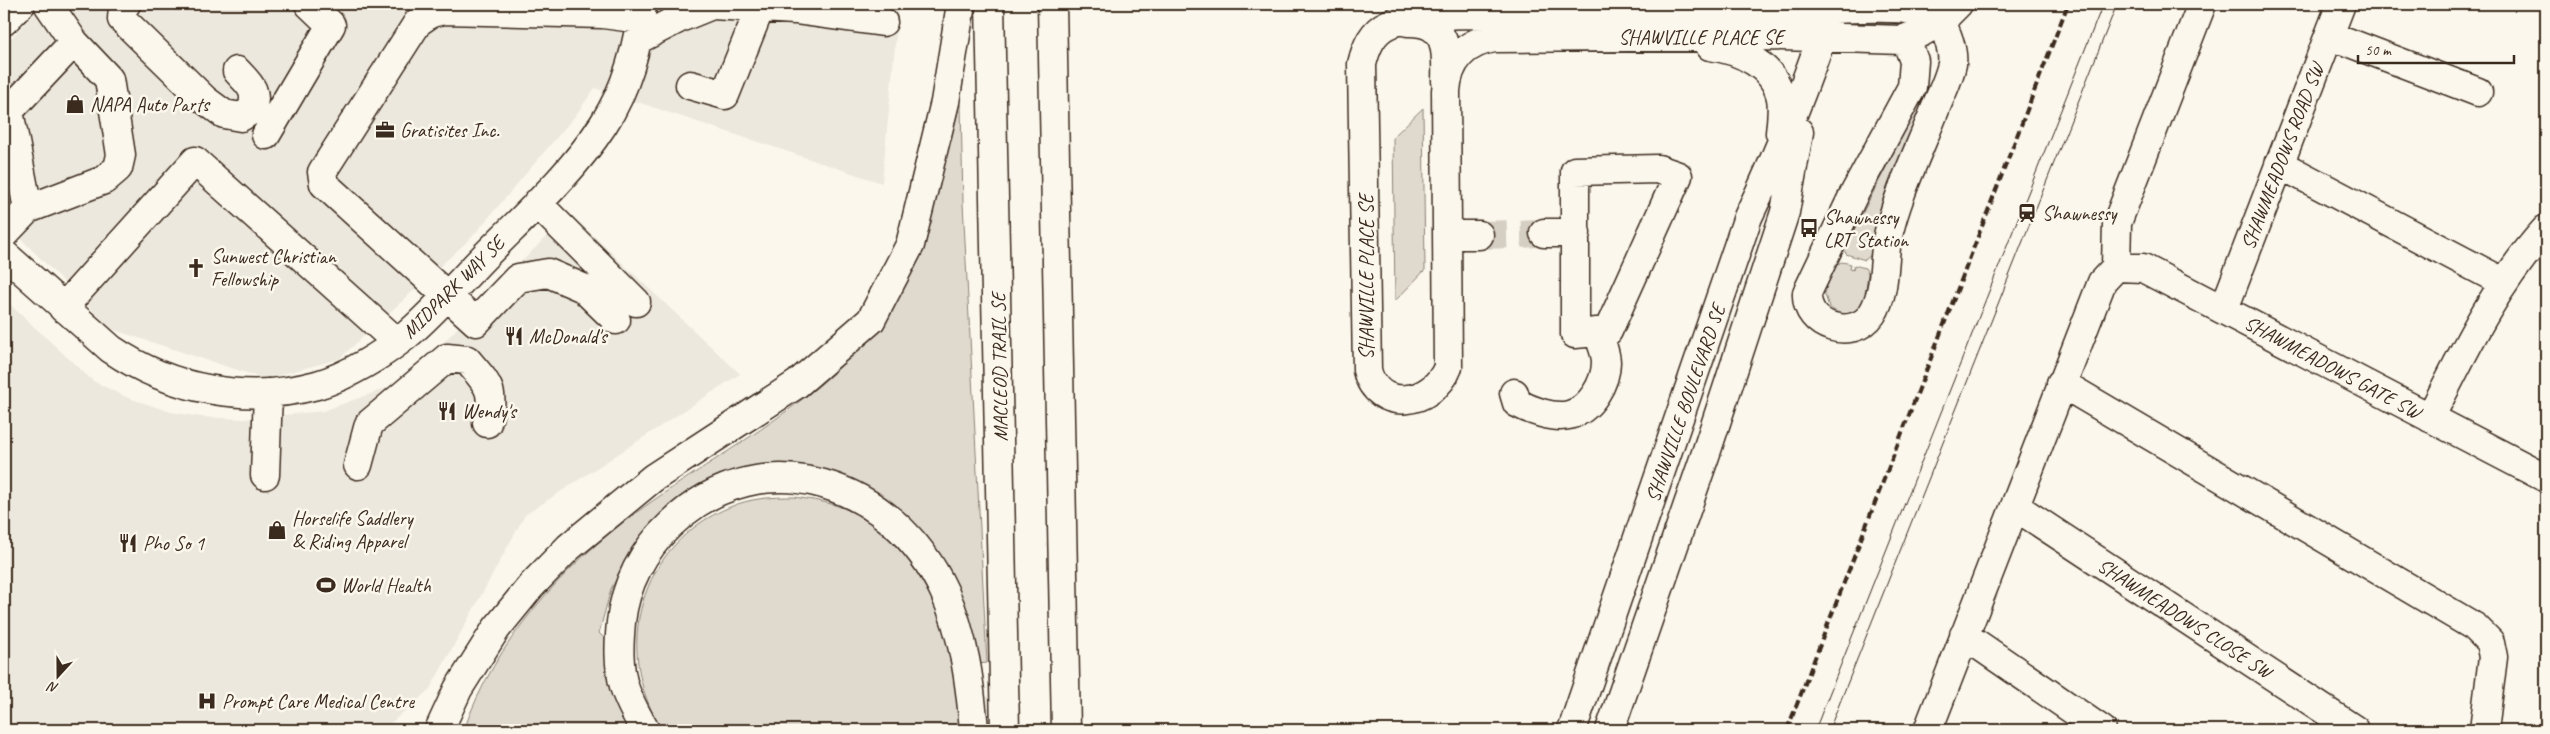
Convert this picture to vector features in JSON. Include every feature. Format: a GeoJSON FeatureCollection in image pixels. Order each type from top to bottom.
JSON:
{"type":"FeatureCollection","features":[{"type":"Feature","properties":{"kind":"main road"},"geometry":{"type":"LineString","coordinates":[[4,21],[21,4]]}},
{"type":"Feature","properties":{"kind":"main road"},"geometry":{"type":"LineString","coordinates":[[4,234],[28,209],[104,180],[118,168],[121,156],[109,79],[74,42],[48,4]]}},
{"type":"Feature","properties":{"kind":"main road"},"geometry":{"type":"LineString","coordinates":[[126,4],[123,7],[122,19],[205,100],[224,114],[241,117],[252,110],[255,98],[251,85],[237,71]]}},
{"type":"Feature","properties":{"kind":"main road"},"geometry":{"type":"LineString","coordinates":[[266,135],[331,25],[309,4]]}},
{"type":"Feature","properties":{"kind":"main road"},"geometry":{"type":"LineString","coordinates":[[439,730],[458,689],[496,629],[531,586],[569,547],[653,478],[797,384],[871,320],[910,245],[945,102],[961,4]]}},
{"type":"Feature","properties":{"kind":"main road","name":"MACLEOD TRAIL SE"},"geometry":{"type":"LineString","coordinates":[[990,4],[1006,730]]}},
{"type":"Feature","properties":{"kind":"main road"},"geometry":{"type":"LineString","coordinates":[[1052,4],[1066,730]]}},
{"type":"Feature","properties":{"kind":"main road"},"geometry":{"type":"LineString","coordinates":[[1928,730],[2102,282],[2116,267],[2117,223],[2202,4]]}},
{"type":"Feature","properties":{"kind":"main road","name":"SHAWMEADOWS ROAD SW"},"geometry":{"type":"LineString","coordinates":[[2224,309],[2341,4]]}},
{"type":"Feature","properties":{"kind":"main road"},"geometry":{"type":"LineString","coordinates":[[537,203],[619,317],[583,288],[548,273],[518,278],[476,322],[324,184],[322,172],[418,22],[431,13],[444,10],[603,14],[640,21],[680,18],[712,5],[796,10],[883,22]]}},
{"type":"Feature","properties":{"kind":"main road","name":"SHAWVILLE PLACE SE"},"geometry":{"type":"LineString","coordinates":[[1902,40],[1822,37],[1632,37],[1482,40],[1465,49],[1454,62],[1446,91],[1448,367],[1440,383],[1427,393],[1410,399],[1391,397],[1376,387],[1369,378],[1367,370],[1362,64],[1369,43],[1391,13],[1452,15],[1743,14],[1832,7],[1874,6],[1920,10],[1932,13],[1949,13]]}},
{"type":"Feature","properties":{"kind":"main road","name":"SHAWVILLE BOULEVARD SE"},"geometry":{"type":"LineString","coordinates":[[1572,730],[1748,217],[1778,155],[1808,79],[1832,7]]}},
{"type":"Feature","properties":{"kind":"main road"},"geometry":{"type":"LineString","coordinates":[[690,85],[725,95],[760,8]]}},
{"type":"Feature","properties":{"kind":"main road"},"geometry":{"type":"LineString","coordinates":[[1391,13],[1438,30],[1446,50],[1446,91]]}},
{"type":"Feature","properties":{"kind":"main road"},"geometry":{"type":"LineString","coordinates":[[1949,13],[1952,65],[1897,205],[1887,242],[1882,281],[1876,305],[1869,318],[1860,325],[1848,328],[1833,328],[1820,322],[1811,312],[1807,294],[1853,196],[1912,87],[1914,61],[1908,45],[1902,40],[1922,32],[1949,13]]}},
{"type":"Feature","properties":{"kind":"main road","name":"MIDPARK WAY SE"},"geometry":{"type":"LineString","coordinates":[[4,254],[63,308],[129,362],[182,383],[214,390],[268,394],[319,384],[354,368],[397,342],[446,296],[568,171],[604,124],[622,88],[640,21]]}},
{"type":"Feature","properties":{"kind":"main road"},"geometry":{"type":"LineString","coordinates":[[2329,35],[2478,92]]}},
{"type":"Feature","properties":{"kind":"main road"},"geometry":{"type":"LineString","coordinates":[[1632,37],[1729,49],[1762,67],[1777,85],[1782,100],[1778,155]]}},
{"type":"Feature","properties":{"kind":"main road"},"geometry":{"type":"LineString","coordinates":[[28,209],[6,110],[74,42]]}},
{"type":"Feature","properties":{"kind":"main road","name":"SHAWVILLE BOULEVARD SE"},"geometry":{"type":"LineString","coordinates":[[1610,730],[1707,450],[1785,212],[1808,79]]}},
{"type":"Feature","properties":{"kind":"main road"},"geometry":{"type":"LineString","coordinates":[[63,308],[195,160],[397,342]]}},
{"type":"Feature","properties":{"kind":"main road"},"geometry":{"type":"LineString","coordinates":[[2279,164],[2504,282]]}},
{"type":"Feature","properties":{"kind":"main road"},"geometry":{"type":"LineString","coordinates":[[1658,170],[1678,176],[1608,331],[1575,334],[1576,233],[1575,171],[1658,170]]}},
{"type":"Feature","properties":{"kind":"main road"},"geometry":{"type":"LineString","coordinates":[[2430,418],[2470,336],[2504,282],[2546,229]]}},
{"type":"Feature","properties":{"kind":"main road"},"geometry":{"type":"LineString","coordinates":[[1544,233],[1576,233]]}},
{"type":"Feature","properties":{"kind":"main road"},"geometry":{"type":"LineString","coordinates":[[1447,235],[1479,235]]}},
{"type":"Feature","properties":{"kind":"main road","name":"SHAWMEADOWS GATE SW"},"geometry":{"type":"LineString","coordinates":[[2116,267],[2143,268],[2546,478]]}},
{"type":"Feature","properties":{"kind":"main road"},"geometry":{"type":"LineString","coordinates":[[1514,393],[1517,403],[1529,409],[1547,413],[1568,415],[1586,406],[1600,387],[1606,361],[1598,332]]}},
{"type":"Feature","properties":{"kind":"main road"},"geometry":{"type":"LineString","coordinates":[[358,465],[369,424],[447,358],[467,360],[489,386],[492,403],[488,423]]}},
{"type":"Feature","properties":{"kind":"main road"},"geometry":{"type":"LineString","coordinates":[[2061,384],[2476,627],[2490,642],[2493,657],[2484,730]]}},
{"type":"Feature","properties":{"kind":"main road"},"geometry":{"type":"LineString","coordinates":[[265,475],[268,394]]}},
{"type":"Feature","properties":{"kind":"main road"},"geometry":{"type":"LineString","coordinates":[[645,730],[630,703],[624,685],[619,651],[623,606],[637,569],[658,536],[686,509],[724,489],[764,479],[802,479],[839,489],[874,505],[905,532],[932,570],[951,610],[970,681],[974,730]]}},
{"type":"Feature","properties":{"kind":"main road","name":"SHAWMEADOWS CLOSE SW"},"geometry":{"type":"LineString","coordinates":[[2016,506],[2355,730]]}},
{"type":"Feature","properties":{"kind":"main road"},"geometry":{"type":"LineString","coordinates":[[1964,635],[2102,730]]}},
{"type":"Feature","properties":{"kind":"shaded area"},"geometry":{"type":"Polygon","coordinates":[[[43,4],[899,4],[882,183],[595,88],[575,116],[472,237],[339,359],[265,379],[111,329],[4,222],[4,46],[43,4]]]}},
{"type":"Feature","properties":{"kind":"shaded area"},"geometry":{"type":"Polygon","coordinates":[[[952,105],[961,105],[963,203],[987,663],[978,664],[919,536],[786,470],[636,547],[620,572],[611,589],[599,633],[607,641],[634,730],[464,730],[477,698],[493,667],[512,637],[534,609],[583,557],[637,512],[791,408],[847,360],[873,332],[906,277],[926,230],[940,182],[952,105]]]}},
{"type":"Feature","properties":{"kind":"shaded area"},"geometry":{"type":"Polygon","coordinates":[[[1423,108],[1425,270],[1395,301],[1393,137],[1423,108]]]}},
{"type":"Feature","properties":{"kind":"shaded area"},"geometry":{"type":"Polygon","coordinates":[[[1915,111],[1920,113],[1876,226],[1870,256],[1865,260],[1846,254],[1844,249],[1915,111]]]}},
{"type":"Feature","properties":{"kind":"shaded area"},"geometry":{"type":"Polygon","coordinates":[[[569,213],[740,374],[525,515],[430,689],[383,730],[4,730],[4,299],[93,381],[126,397],[171,412],[201,417],[244,419],[323,411],[406,381],[569,213]]]}},
{"type":"Feature","properties":{"kind":"shaded area"},"geometry":{"type":"Polygon","coordinates":[[[1842,262],[1851,264],[1850,269],[1853,270],[1854,265],[1865,268],[1868,273],[1864,304],[1856,311],[1847,314],[1829,307],[1824,292],[1837,264],[1842,262]]]}},
{"type":"Feature","properties":{"kind":"shaded area"},"geometry":{"type":"Polygon","coordinates":[[[794,497],[835,505],[859,516],[881,530],[899,548],[915,569],[939,616],[948,641],[957,682],[963,730],[662,730],[647,699],[638,666],[637,634],[643,602],[655,572],[674,546],[699,524],[730,507],[753,500],[794,497]]]}},
{"type":"Feature","properties":{"kind":"tunnel"},"geometry":{"type":"LineString","coordinates":[[1479,235],[1544,233]]}},
{"type":"Feature","properties":{"kind":"tram line"},"geometry":{"type":"LineString","coordinates":[[1815,730],[2103,4]]}},
{"type":"Feature","properties":{"kind":"tram line"},"geometry":{"type":"LineString","coordinates":[[1829,730],[2117,4]]}},
{"type":"Feature","properties":{"kind":"railway"},"geometry":{"type":"LineString","coordinates":[[1787,730],[2068,4]]}},
{"type":"Feature","properties":{"kind":"place","name":"NAPA Auto Parts"},"geometry":{"type":"Point","coordinates":[75,104]}},
{"type":"Feature","properties":{"kind":"place","name":"Gratisites Inc."},"geometry":{"type":"Point","coordinates":[385,130]}},
{"type":"Feature","properties":{"kind":"place","name":"Shawnessy"},"geometry":{"type":"Point","coordinates":[2027,213]}},
{"type":"Feature","properties":{"kind":"place","name":"Shawnessy LRT Station"},"geometry":{"type":"Point","coordinates":[1809,228]}},
{"type":"Feature","properties":{"kind":"place","name":"Sunwest Christian Fellowship"},"geometry":{"type":"Point","coordinates":[196,268]}},
{"type":"Feature","properties":{"kind":"place","name":"McDonald's"},"geometry":{"type":"Point","coordinates":[514,336]}},
{"type":"Feature","properties":{"kind":"place","name":"Wendy's"},"geometry":{"type":"Point","coordinates":[447,411]}},
{"type":"Feature","properties":{"kind":"place","name":"Horselife Saddlery & Riding Apparel"},"geometry":{"type":"Point","coordinates":[277,530]}},
{"type":"Feature","properties":{"kind":"place","name":"Pho So 1"},"geometry":{"type":"Point","coordinates":[128,543]}},
{"type":"Feature","properties":{"kind":"place","name":"World Health"},"geometry":{"type":"Point","coordinates":[326,585]}},
{"type":"Feature","properties":{"kind":"place","name":"Prompt Care Medical Centre"},"geometry":{"type":"Point","coordinates":[207,701]}}]}
